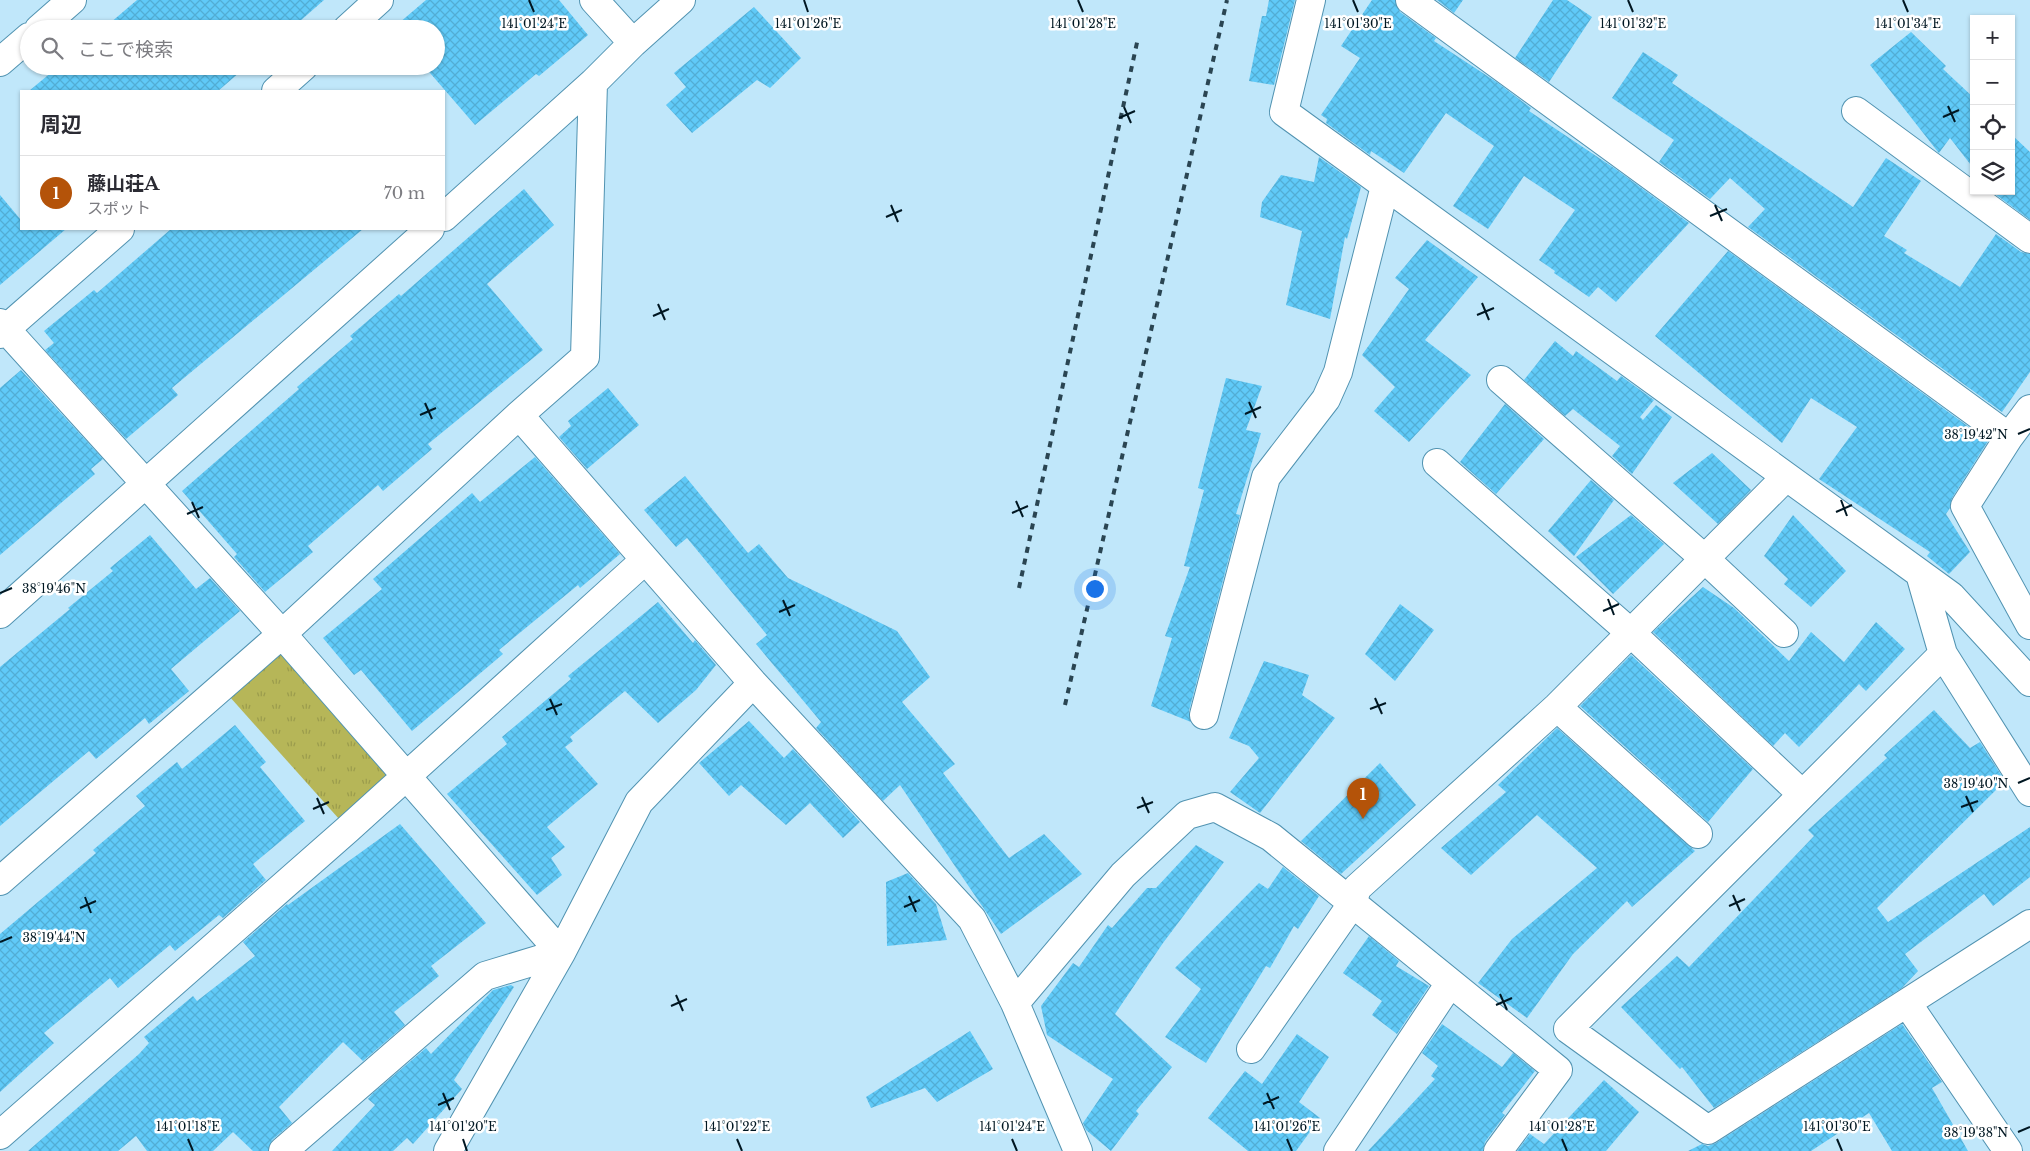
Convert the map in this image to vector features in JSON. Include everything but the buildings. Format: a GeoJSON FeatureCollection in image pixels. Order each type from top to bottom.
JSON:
{"type":"FeatureCollection","features":[{"type":"Feature","properties":{"kind":"street"},"geometry":{"type":"LineString","coordinates":[[49,20],[72,0]]}},
{"type":"Feature","properties":{"kind":"street"},"geometry":{"type":"LineString","coordinates":[[357,20],[380,0]]}},
{"type":"Feature","properties":{"kind":"street"},"geometry":{"type":"LineString","coordinates":[[594,0],[632,44]]}},
{"type":"Feature","properties":{"kind":"street"},"geometry":{"type":"LineString","coordinates":[[445,216],[593,83],[632,44],[681,0]]}},
{"type":"Feature","properties":{"kind":"street"},"geometry":{"type":"LineString","coordinates":[[1310,0],[1284,112],[1951,596],[2030,682]]}},
{"type":"Feature","properties":{"kind":"street"},"geometry":{"type":"LineString","coordinates":[[1410,0],[2009,437]]}},
{"type":"Feature","properties":{"kind":"street"},"geometry":{"type":"LineString","coordinates":[[0,62],[20,45]]}},
{"type":"Feature","properties":{"kind":"street"},"geometry":{"type":"LineString","coordinates":[[277,90],[294,75]]}},
{"type":"Feature","properties":{"kind":"street"},"geometry":{"type":"LineString","coordinates":[[0,881],[282,634],[519,415],[585,357],[593,83]]}},
{"type":"Feature","properties":{"kind":"street"},"geometry":{"type":"LineString","coordinates":[[1856,111],[2030,239]]}},
{"type":"Feature","properties":{"kind":"street"},"geometry":{"type":"LineString","coordinates":[[1204,715],[1266,477],[1326,399],[1338,372],[1385,186]]}},
{"type":"Feature","properties":{"kind":"street"},"geometry":{"type":"LineString","coordinates":[[119,230],[2,329],[146,482],[282,634],[561,953]]}},
{"type":"Feature","properties":{"kind":"street"},"geometry":{"type":"LineString","coordinates":[[0,614],[429,230]]}},
{"type":"Feature","properties":{"kind":"street"},"geometry":{"type":"LineString","coordinates":[[1501,380],[1705,559],[1784,632]]}},
{"type":"Feature","properties":{"kind":"street"},"geometry":{"type":"LineString","coordinates":[[2030,409],[2009,437],[1965,506],[2030,624]]}},
{"type":"Feature","properties":{"kind":"street"},"geometry":{"type":"LineString","coordinates":[[519,415],[752,683],[972,919],[1015,1003],[1078,1151]]}},
{"type":"Feature","properties":{"kind":"street"},"geometry":{"type":"LineString","coordinates":[[1437,463],[1631,633],[1802,794]]}},
{"type":"Feature","properties":{"kind":"street"},"geometry":{"type":"LineString","coordinates":[[1251,1048],[1352,904],[1357,888],[1557,707],[1786,477]]}},
{"type":"Feature","properties":{"kind":"street"},"geometry":{"type":"LineString","coordinates":[[0,1135],[406,776],[645,560]]}},
{"type":"Feature","properties":{"kind":"street"},"geometry":{"type":"LineString","coordinates":[[1920,574],[1943,654],[2030,792]]}},
{"type":"Feature","properties":{"kind":"street"},"geometry":{"type":"LineString","coordinates":[[1943,654],[1568,1029],[1708,1130],[2030,924]]}},
{"type":"Feature","properties":{"kind":"street"},"geometry":{"type":"LineString","coordinates":[[448,1151],[561,953],[639,802],[752,683]]}},
{"type":"Feature","properties":{"kind":"street"},"geometry":{"type":"LineString","coordinates":[[1557,707],[1698,834]]}},
{"type":"Feature","properties":{"kind":"street"},"geometry":{"type":"LineString","coordinates":[[1015,1003],[1123,875],[1187,815],[1215,807],[1271,836],[1352,904],[1558,1070],[1498,1151]]}},
{"type":"Feature","properties":{"kind":"street"},"geometry":{"type":"LineString","coordinates":[[283,1151],[485,976],[561,953]]}},
{"type":"Feature","properties":{"kind":"street"},"geometry":{"type":"LineString","coordinates":[[1338,1151],[1450,983]]}},
{"type":"Feature","properties":{"kind":"street"},"geometry":{"type":"LineString","coordinates":[[1907,1002],[2008,1151]]}},
{"type":"Feature","properties":{"kind":"green space"},"geometry":{"type":"Polygon","coordinates":[[[282,634],[406,776],[348,829],[221,687],[282,634]]]}},
{"type":"Feature","properties":{"kind":"railway"},"geometry":{"type":"LineString","coordinates":[[1065,705],[1227,0]]}},
{"type":"Feature","properties":{"kind":"railway"},"geometry":{"type":"LineString","coordinates":[[1019,588],[1138,38]]}},
{"type":"Feature","properties":{"kind":"place","name":"藤山荘A"},"geometry":{"type":"Point","coordinates":[1363,819]}}]}
